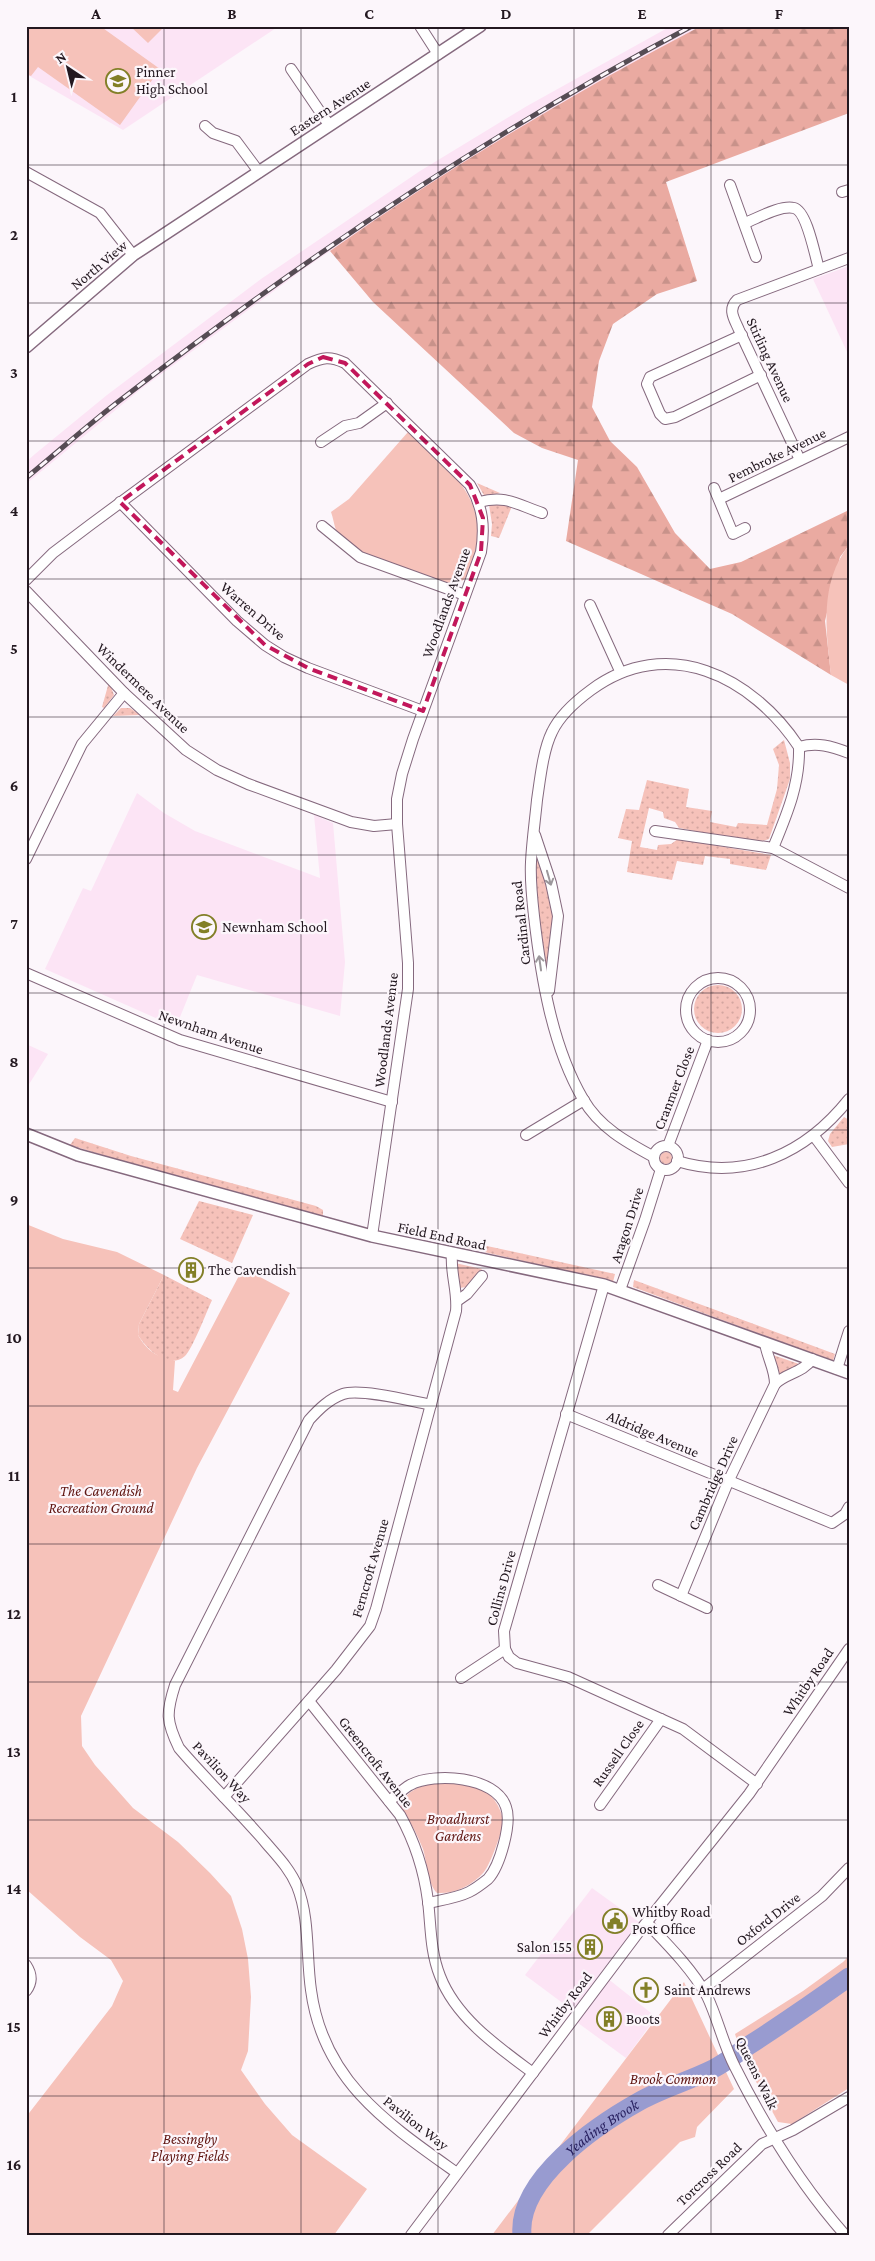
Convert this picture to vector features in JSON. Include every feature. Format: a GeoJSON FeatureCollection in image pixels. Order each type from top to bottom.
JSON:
{"type":"FeatureCollection","features":[{"type":"Feature","properties":{"kind":"street"},"geometry":{"type":"LineString","coordinates":[[420,26],[438,54]]}},
{"type":"Feature","properties":{"kind":"street","name":"Eastern Avenue"},"geometry":{"type":"LineString","coordinates":[[196,213],[480,26]]}},
{"type":"Feature","properties":{"kind":"street"},"geometry":{"type":"LineString","coordinates":[[291,69],[329,126]]}},
{"type":"Feature","properties":{"kind":"street"},"geometry":{"type":"LineString","coordinates":[[206,126],[213,133],[236,141],[259,172]]}},
{"type":"Feature","properties":{"kind":"street"},"geometry":{"type":"LineString","coordinates":[[26,172],[100,213],[133,255]]}},
{"type":"Feature","properties":{"kind":"street"},"geometry":{"type":"LineString","coordinates":[[730,184],[756,257]]}},
{"type":"Feature","properties":{"kind":"street"},"geometry":{"type":"LineString","coordinates":[[745,223],[787,208],[796,208],[803,214],[819,269]]}},
{"type":"Feature","properties":{"kind":"street","name":"North View"},"geometry":{"type":"LineString","coordinates":[[26,347],[133,255],[196,213]]}},
{"type":"Feature","properties":{"kind":"street","name":"Stirling Avenue"},"geometry":{"type":"LineString","coordinates":[[800,460],[731,311],[732,305],[736,300],[849,258]]}},
{"type":"Feature","properties":{"kind":"street"},"geometry":{"type":"LineString","coordinates":[[742,335],[650,377],[647,384],[660,414],[666,418],[674,417],[761,375]]}},
{"type":"Feature","properties":{"kind":"street","name":"Woodlands Avenue"},"geometry":{"type":"LineString","coordinates":[[26,580],[53,553],[120,502],[308,364],[323,356],[335,358],[345,363],[470,485],[479,502],[483,518],[484,535],[481,552],[423,711],[402,774],[397,799],[397,824],[406,924],[408,989],[372,1236]]}},
{"type":"Feature","properties":{"kind":"street"},"geometry":{"type":"LineString","coordinates":[[321,442],[345,426],[360,423],[387,403]]}},
{"type":"Feature","properties":{"kind":"street","name":"Pembroke Avenue"},"geometry":{"type":"LineString","coordinates":[[719,499],[849,437]]}},
{"type":"Feature","properties":{"kind":"street","name":"Pembroke Avenue"},"geometry":{"type":"LineString","coordinates":[[714,488],[734,534],[745,528]]}},
{"type":"Feature","properties":{"kind":"street"},"geometry":{"type":"LineString","coordinates":[[479,502],[494,498],[504,498],[542,513]]}},
{"type":"Feature","properties":{"kind":"street","name":"Warren Drive"},"geometry":{"type":"LineString","coordinates":[[120,502],[237,621],[265,645],[284,657],[308,668],[423,711]]}},
{"type":"Feature","properties":{"kind":"street"},"geometry":{"type":"LineString","coordinates":[[322,526],[360,557],[465,595]]}},
{"type":"Feature","properties":{"kind":"street","name":"Windermere Avenue"},"geometry":{"type":"LineString","coordinates":[[26,591],[124,693],[186,750],[217,770],[248,784],[351,822],[374,826],[397,824]]}},
{"type":"Feature","properties":{"kind":"street"},"geometry":{"type":"LineString","coordinates":[[590,605],[620,671]]}},
{"type":"Feature","properties":{"kind":"street","name":"Cardinal Road"},"geometry":{"type":"LineString","coordinates":[[654,1157],[611,1132],[584,1100],[568,1071],[558,1042],[542,974],[532,890],[531,863],[540,781],[552,732],[579,699],[620,671],[658,665],[684,664],[708,671],[730,681],[750,694],[786,728],[799,748]]}},
{"type":"Feature","properties":{"kind":"street"},"geometry":{"type":"LineString","coordinates":[[26,859],[82,744],[124,693]]}},
{"type":"Feature","properties":{"kind":"street"},"geometry":{"type":"LineString","coordinates":[[773,848],[794,796],[799,770],[799,748],[809,744],[821,744],[849,753]]}},
{"type":"Feature","properties":{"kind":"street","name":"Cardinal Road"},"geometry":{"type":"LineString","coordinates":[[534,831],[550,882],[558,916],[549,986],[551,1010]]}},
{"type":"Feature","properties":{"kind":"street"},"geometry":{"type":"LineString","coordinates":[[655,831],[773,848],[849,888]]}},
{"type":"Feature","properties":{"kind":"street","name":"Newnham Avenue"},"geometry":{"type":"LineString","coordinates":[[26,974],[180,1040],[392,1102]]}},
{"type":"Feature","properties":{"kind":"street","name":"Cranmer Close"},"geometry":{"type":"LineString","coordinates":[[710,978],[727,979],[743,989],[748,998],[750,1008],[749,1020],[737,1036],[728,1040],[708,1040],[698,1035],[690,1026],[686,1016],[688,998],[701,982],[710,978]]}},
{"type":"Feature","properties":{"kind":"street","name":"Cranmer Close"},"geometry":{"type":"LineString","coordinates":[[668,1146],[708,1040]]}},
{"type":"Feature","properties":{"kind":"street"},"geometry":{"type":"LineString","coordinates":[[678,1161],[717,1169],[772,1160],[814,1136],[849,1099]]}},
{"type":"Feature","properties":{"kind":"street"},"geometry":{"type":"LineString","coordinates":[[526,1135],[584,1100]]}},
{"type":"Feature","properties":{"kind":"street","name":"Field End Road"},"geometry":{"type":"LineString","coordinates":[[26,1134],[78,1154],[372,1236],[604,1285],[849,1373]]}},
{"type":"Feature","properties":{"kind":"street"},"geometry":{"type":"LineString","coordinates":[[814,1136],[849,1183]]}},
{"type":"Feature","properties":{"kind":"street"},"geometry":{"type":"LineString","coordinates":[[668,1146],[675,1150],[678,1161],[671,1168],[661,1169],[655,1164],[654,1157],[658,1148],[668,1146]]}},
{"type":"Feature","properties":{"kind":"street","name":"Aragon Drive"},"geometry":{"type":"LineString","coordinates":[[620,1290],[661,1169]]}},
{"type":"Feature","properties":{"kind":"street","name":"Ferncroft Avenue"},"geometry":{"type":"LineString","coordinates":[[224,1797],[360,1641],[373,1618],[431,1405],[457,1300],[451,1271],[452,1253]]}},
{"type":"Feature","properties":{"kind":"street"},"geometry":{"type":"LineString","coordinates":[[457,1300],[467,1294],[482,1276]]}},
{"type":"Feature","properties":{"kind":"street","name":"Collins Drive"},"geometry":{"type":"LineString","coordinates":[[604,1285],[504,1630],[505,1650],[509,1657],[517,1663],[568,1677],[683,1729],[756,1784]]}},
{"type":"Feature","properties":{"kind":"street"},"geometry":{"type":"LineString","coordinates":[[837,1369],[849,1331]]}},
{"type":"Feature","properties":{"kind":"street"},"geometry":{"type":"LineString","coordinates":[[765,1343],[766,1353],[775,1377],[775,1384]]}},
{"type":"Feature","properties":{"kind":"street"},"geometry":{"type":"LineString","coordinates":[[775,1384],[780,1378],[807,1367],[812,1359]]}},
{"type":"Feature","properties":{"kind":"street","name":"Cambridge Drive"},"geometry":{"type":"LineString","coordinates":[[681,1596],[728,1482],[775,1384]]}},
{"type":"Feature","properties":{"kind":"street","name":"Pavilion Way"},"geometry":{"type":"LineString","coordinates":[[431,1405],[370,1394],[345,1393],[323,1404],[310,1420],[175,1685],[168,1706],[169,1727],[179,1748],[282,1861],[297,1885],[305,1915],[308,1974],[318,2023],[332,2054],[348,2082],[371,2108],[457,2173]]}},
{"type":"Feature","properties":{"kind":"street","name":"Aldridge Avenue"},"geometry":{"type":"LineString","coordinates":[[566,1414],[832,1523],[845,1514],[849,1506]]}},
{"type":"Feature","properties":{"kind":"street"},"geometry":{"type":"LineString","coordinates":[[658,1585],[707,1608]]}},
{"type":"Feature","properties":{"kind":"street","name":"Whitby Road"},"geometry":{"type":"LineString","coordinates":[[411,2235],[647,1923],[756,1784],[849,1649]]}},
{"type":"Feature","properties":{"kind":"street"},"geometry":{"type":"LineString","coordinates":[[461,1678],[505,1650]]}},
{"type":"Feature","properties":{"kind":"street","name":"Greencroft Avenue"},"geometry":{"type":"LineString","coordinates":[[309,1701],[400,1815],[421,1864],[434,1956],[439,1975],[448,1994],[480,2031],[533,2073]]}},
{"type":"Feature","properties":{"kind":"street","name":"Russell Close"},"geometry":{"type":"LineString","coordinates":[[600,1806],[661,1719]]}},
{"type":"Feature","properties":{"kind":"street"},"geometry":{"type":"LineString","coordinates":[[389,1801],[411,1785],[431,1778],[449,1778],[485,1785],[497,1793],[506,1805],[508,1820],[505,1839],[499,1858],[489,1878],[469,1892],[428,1903]]}},
{"type":"Feature","properties":{"kind":"street","name":"Oxford Drive"},"geometry":{"type":"LineString","coordinates":[[703,1989],[822,1896],[849,1868]]}},
{"type":"Feature","properties":{"kind":"street","name":"Queens Walk"},"geometry":{"type":"LineString","coordinates":[[647,1923],[703,1989],[733,2064],[773,2138],[819,2206],[845,2235]]}},
{"type":"Feature","properties":{"kind":"street"},"geometry":{"type":"LineString","coordinates":[[26,1991],[31,1982],[28,1970]]}},
{"type":"Feature","properties":{"kind":"street","name":"Torcross Road"},"geometry":{"type":"LineString","coordinates":[[670,2234],[762,2144],[793,2130],[849,2097]]}},
{"type":"Feature","properties":{"kind":"highlighted area"},"geometry":{"type":"Polygon","coordinates":[[[323,357],[345,363],[470,485],[483,518],[481,552],[423,711],[308,668],[265,645],[120,502],[308,364],[323,357]]]}},
{"type":"Feature","properties":{"kind":"shaded area","name":"Pinner High School"},"geometry":{"type":"Polygon","coordinates":[[[26,26],[279,26],[123,130],[26,74],[26,26]]]}},
{"type":"Feature","properties":{"kind":"shaded area"},"geometry":{"type":"Polygon","coordinates":[[[671,26],[701,26],[555,107],[365,227],[301,271],[141,389],[26,484],[26,462],[35,454],[107,395],[261,279],[420,171],[527,106],[671,26]]]}},
{"type":"Feature","properties":{"kind":"shaded area"},"geometry":{"type":"Polygon","coordinates":[[[849,266],[849,356],[813,279],[849,266]]]}},
{"type":"Feature","properties":{"kind":"shaded area","name":"Newnham School"},"geometry":{"type":"Polygon","coordinates":[[[137,793],[164,813],[195,831],[320,878],[314,815],[333,823],[345,962],[340,1016],[197,975],[176,1027],[45,969],[83,888],[91,891],[137,793]]]}},
{"type":"Feature","properties":{"kind":"shaded area"},"geometry":{"type":"Polygon","coordinates":[[[26,1044],[48,1054],[26,1089],[26,1044]]]}},
{"type":"Feature","properties":{"kind":"shaded area"},"geometry":{"type":"Polygon","coordinates":[[[592,1888],[639,1922],[572,2010],[525,1975],[592,1888]]]}},
{"type":"Feature","properties":{"kind":"shaded area"},"geometry":{"type":"Polygon","coordinates":[[[607,1978],[656,2017],[626,2058],[574,2020],[607,1978]]]}},
{"type":"Feature","properties":{"kind":"green space"},"geometry":{"type":"Polygon","coordinates":[[[26,26],[100,26],[160,69],[120,125],[38,67],[31,76],[26,74],[26,26]]]}},
{"type":"Feature","properties":{"kind":"green space"},"geometry":{"type":"Polygon","coordinates":[[[130,26],[165,26],[148,43],[130,26]]]}},
{"type":"Feature","properties":{"kind":"green space"},"geometry":{"type":"Polygon","coordinates":[[[701,26],[849,26],[849,113],[666,182],[697,281],[657,294],[613,324],[599,361],[592,407],[610,441],[637,467],[675,533],[710,569],[741,562],[849,510],[849,545],[840,557],[825,621],[831,675],[732,614],[566,541],[578,460],[542,448],[514,433],[373,302],[330,251],[420,190],[512,132],[701,26]]]}},
{"type":"Feature","properties":{"kind":"green space"},"geometry":{"type":"Polygon","coordinates":[[[408,432],[458,479],[474,507],[477,524],[475,552],[465,579],[455,585],[388,564],[371,556],[344,539],[335,528],[331,512],[349,499],[408,432]]]}},
{"type":"Feature","properties":{"kind":"green space"},"geometry":{"type":"Polygon","coordinates":[[[477,483],[500,493],[485,497],[477,483]]]}},
{"type":"Feature","properties":{"kind":"green space"},"geometry":{"type":"Polygon","coordinates":[[[498,503],[512,506],[499,538],[491,536],[492,524],[489,505],[498,503]]]}},
{"type":"Feature","properties":{"kind":"green space"},"geometry":{"type":"Polygon","coordinates":[[[849,545],[849,685],[831,675],[827,641],[827,608],[833,575],[839,560],[849,545]]]}},
{"type":"Feature","properties":{"kind":"green space"},"geometry":{"type":"Polygon","coordinates":[[[109,682],[114,695],[104,708],[102,707],[109,682]]]}},
{"type":"Feature","properties":{"kind":"green space"},"geometry":{"type":"Polygon","coordinates":[[[121,708],[130,708],[140,715],[113,716],[121,708]]]}},
{"type":"Feature","properties":{"kind":"green space"},"geometry":{"type":"Polygon","coordinates":[[[784,740],[790,763],[790,779],[769,839],[752,841],[679,828],[675,822],[664,818],[663,812],[649,808],[640,847],[657,850],[658,845],[671,844],[678,839],[771,855],[766,870],[730,864],[730,859],[705,856],[703,865],[677,861],[672,880],[627,872],[632,841],[618,838],[626,809],[639,810],[647,780],[689,789],[686,807],[712,811],[710,822],[736,827],[738,823],[767,825],[777,789],[779,765],[773,749],[784,740]]]}},
{"type":"Feature","properties":{"kind":"green space"},"geometry":{"type":"Polygon","coordinates":[[[535,854],[537,854],[554,913],[547,968],[544,968],[536,900],[535,854]]]}},
{"type":"Feature","properties":{"kind":"green space"},"geometry":{"type":"Polygon","coordinates":[[[718,985],[727,987],[735,992],[740,1000],[742,1009],[740,1018],[735,1026],[727,1031],[718,1033],[709,1031],[701,1026],[696,1018],[694,1009],[696,1000],[701,992],[709,987],[718,985]]]}},
{"type":"Feature","properties":{"kind":"green space"},"geometry":{"type":"Polygon","coordinates":[[[844,1117],[849,1120],[849,1144],[832,1147],[828,1141],[830,1134],[844,1117]]]}},
{"type":"Feature","properties":{"kind":"green space"},"geometry":{"type":"Polygon","coordinates":[[[75,1138],[131,1156],[316,1206],[323,1210],[323,1216],[70,1145],[75,1138]]]}},
{"type":"Feature","properties":{"kind":"green space"},"geometry":{"type":"Polygon","coordinates":[[[666,1152],[672,1158],[666,1164],[660,1158],[666,1152]]]}},
{"type":"Feature","properties":{"kind":"green space"},"geometry":{"type":"Polygon","coordinates":[[[199,1201],[253,1215],[232,1263],[180,1239],[199,1201]]]}},
{"type":"Feature","properties":{"kind":"green space","name":"The Cavendish Recreation Ground"},"geometry":{"type":"Polygon","coordinates":[[[26,1224],[63,1239],[117,1252],[164,1275],[139,1324],[138,1335],[153,1352],[163,1358],[175,1361],[173,1390],[178,1392],[243,1268],[290,1293],[197,1468],[81,1716],[82,1746],[95,1765],[133,1808],[178,1842],[231,1896],[242,1929],[248,1959],[251,1997],[248,2051],[241,2070],[265,2104],[292,2135],[367,2189],[334,2235],[26,2235],[26,2117],[112,2006],[123,1981],[111,1960],[80,1937],[26,1889],[26,1224]]]}},
{"type":"Feature","properties":{"kind":"green space"},"geometry":{"type":"Polygon","coordinates":[[[455,1239],[615,1274],[613,1282],[454,1245],[455,1239]]]}},
{"type":"Feature","properties":{"kind":"green space"},"geometry":{"type":"Polygon","coordinates":[[[455,1263],[482,1269],[467,1287],[459,1288],[455,1263]]]}},
{"type":"Feature","properties":{"kind":"green space"},"geometry":{"type":"Polygon","coordinates":[[[164,1275],[212,1300],[188,1352],[178,1360],[172,1361],[158,1356],[146,1346],[138,1335],[139,1324],[164,1275]]]}},
{"type":"Feature","properties":{"kind":"green space"},"geometry":{"type":"Polygon","coordinates":[[[634,1280],[835,1354],[833,1361],[633,1287],[634,1280]]]}},
{"type":"Feature","properties":{"kind":"green space"},"geometry":{"type":"Polygon","coordinates":[[[770,1354],[802,1365],[778,1374],[770,1354]]]}},
{"type":"Feature","properties":{"kind":"green space","name":"Broadhurst Gardens"},"geometry":{"type":"Polygon","coordinates":[[[433,1783],[465,1785],[487,1792],[501,1812],[503,1821],[496,1847],[484,1872],[468,1885],[443,1893],[437,1893],[434,1889],[421,1843],[400,1808],[405,1797],[417,1788],[433,1783]]]}},
{"type":"Feature","properties":{"kind":"green space"},"geometry":{"type":"Polygon","coordinates":[[[849,1956],[849,2088],[792,2124],[778,2122],[742,2056],[735,2034],[803,1991],[849,1956]]]}},
{"type":"Feature","properties":{"kind":"green space","name":"Brook Common"},"geometry":{"type":"Polygon","coordinates":[[[684,1982],[734,2089],[697,2127],[695,2137],[680,2142],[587,2235],[492,2235],[684,1982]]]}},
{"type":"Feature","properties":{"kind":"waterway","name":"Yeading Brook"},"geometry":{"type":"LineString","coordinates":[[522,2235],[524,2214],[532,2194],[546,2174],[582,2139],[640,2101],[718,2066],[849,1977]]}},
{"type":"Feature","properties":{"kind":"railway"},"geometry":{"type":"LineString","coordinates":[[26,478],[123,398],[191,346],[329,247],[471,154],[544,109],[692,26]]}},
{"type":"Feature","properties":{"kind":"place","name":"Pinner High School"},"geometry":{"type":"Point","coordinates":[118,81]}},
{"type":"Feature","properties":{"kind":"place","name":"Newnham School"},"geometry":{"type":"Point","coordinates":[204,927]}},
{"type":"Feature","properties":{"kind":"place","name":"The Cavendish"},"geometry":{"type":"Point","coordinates":[191,1270]}},
{"type":"Feature","properties":{"kind":"place","name":"Whitby Road Post Office"},"geometry":{"type":"Point","coordinates":[615,1921]}},
{"type":"Feature","properties":{"kind":"place","name":"Salon 155"},"geometry":{"type":"Point","coordinates":[590,1947]}},
{"type":"Feature","properties":{"kind":"place","name":"Saint Andrews"},"geometry":{"type":"Point","coordinates":[646,1990]}},
{"type":"Feature","properties":{"kind":"place","name":"Boots"},"geometry":{"type":"Point","coordinates":[609,2019]}},
{"type":"Feature","properties":{"kind":"park label","name":"Bessingby Playing Fields"},"geometry":{"type":"Point","coordinates":[190,2148]}}]}
